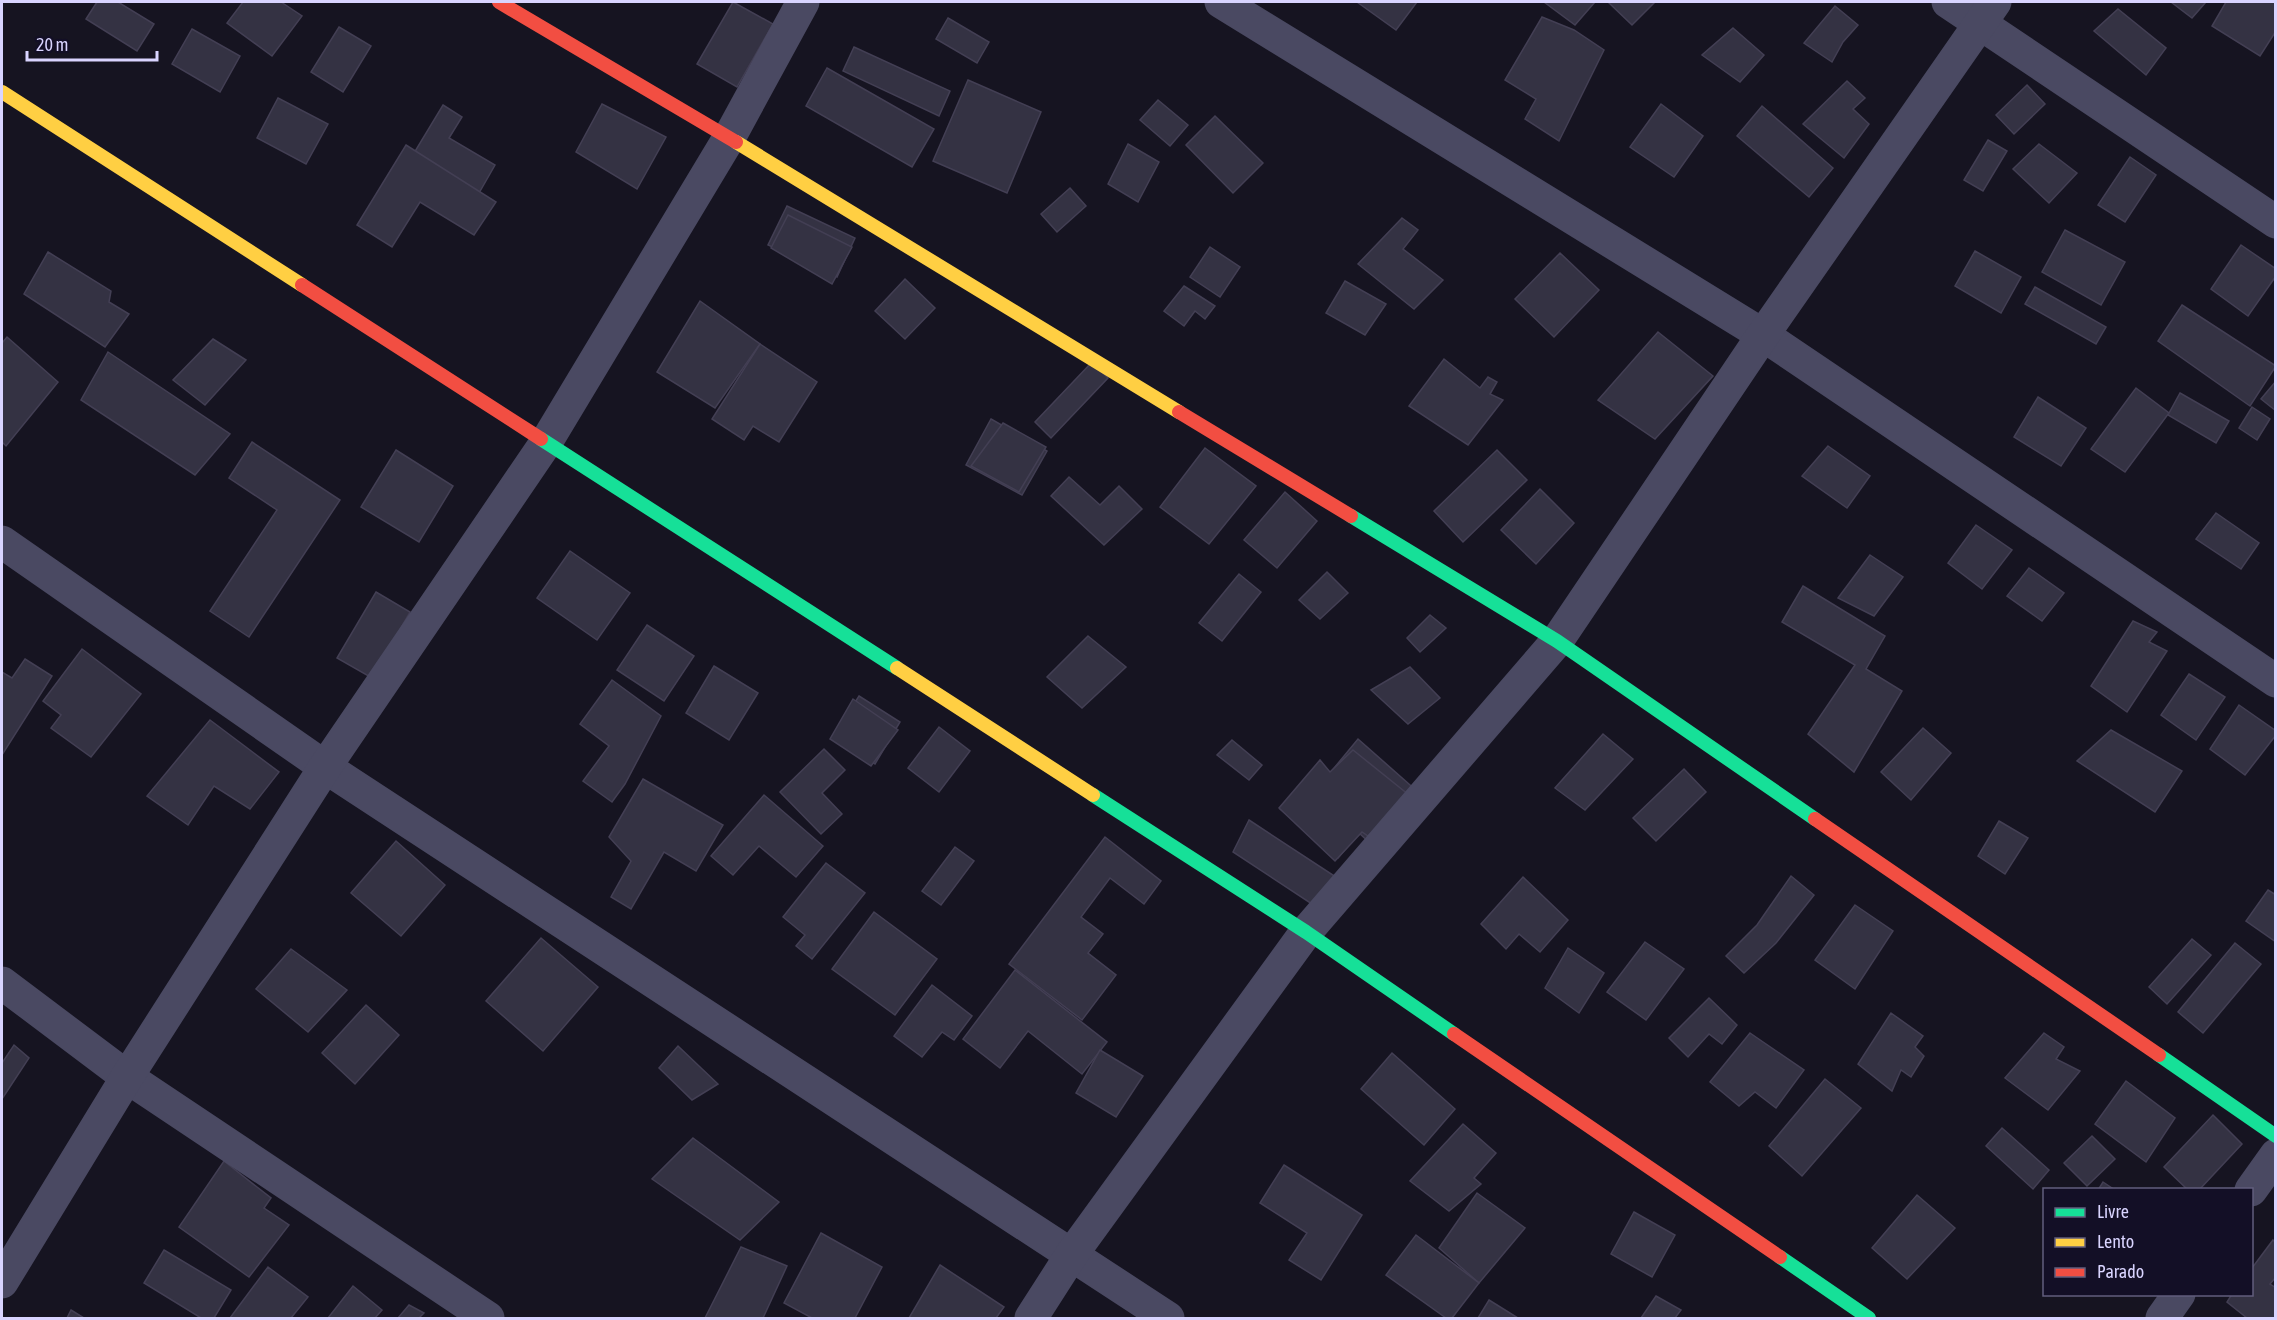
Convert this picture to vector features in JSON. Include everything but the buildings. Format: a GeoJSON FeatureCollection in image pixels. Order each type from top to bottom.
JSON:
{"type":"FeatureCollection","features":[{"type":"Feature","properties":{"kind":"street"},"geometry":{"type":"LineString","coordinates":[[499,2],[729,138],[1557,641],[2276,1136]]}},
{"type":"Feature","properties":{"kind":"street"},"geometry":{"type":"LineString","coordinates":[[2,1282],[127,1077],[325,766],[545,444],[729,138],[803,2]]}},
{"type":"Feature","properties":{"kind":"street"},"geometry":{"type":"LineString","coordinates":[[1221,2],[1763,335],[2276,681]]}},
{"type":"Feature","properties":{"kind":"street"},"geometry":{"type":"LineString","coordinates":[[1948,2],[1987,12],[2276,222]]}},
{"type":"Feature","properties":{"kind":"street"},"geometry":{"type":"LineString","coordinates":[[1031,1318],[1072,1254],[1306,932],[1557,641],[1763,335],[1987,12]]}},
{"type":"Feature","properties":{"kind":"street"},"geometry":{"type":"LineString","coordinates":[[2,92],[545,444],[1306,932],[1869,1318]]}},
{"type":"Feature","properties":{"kind":"street"},"geometry":{"type":"LineString","coordinates":[[2,542],[325,766],[1167,1318]]}},
{"type":"Feature","properties":{"kind":"street"},"geometry":{"type":"LineString","coordinates":[[2,983],[127,1077],[488,1318]]}},
{"type":"Feature","properties":{"kind":"street"},"geometry":{"type":"LineString","coordinates":[[2252,1188],[2276,1155]]}},
{"type":"Feature","properties":{"kind":"street"},"geometry":{"type":"LineString","coordinates":[[2162,1318],[2178,1296]]}},
{"type":"Feature","properties":{"kind":"traffic: fast"},"geometry":{"type":"LineString","coordinates":[[541,439],[897,668]]}},
{"type":"Feature","properties":{"kind":"traffic: fast"},"geometry":{"type":"LineString","coordinates":[[1351,516],[1557,641],[1815,819]]}},
{"type":"Feature","properties":{"kind":"traffic: fast"},"geometry":{"type":"LineString","coordinates":[[1093,795],[1306,932],[1454,1034]]}},
{"type":"Feature","properties":{"kind":"traffic: fast"},"geometry":{"type":"LineString","coordinates":[[2159,1055],[2276,1136]]}},
{"type":"Feature","properties":{"kind":"traffic: fast"},"geometry":{"type":"LineString","coordinates":[[1780,1257],[1869,1318]]}},
{"type":"Feature","properties":{"kind":"traffic: slow"},"geometry":{"type":"LineString","coordinates":[[2,92],[302,285]]}},
{"type":"Feature","properties":{"kind":"traffic: slow"},"geometry":{"type":"LineString","coordinates":[[736,142],[1179,412]]}},
{"type":"Feature","properties":{"kind":"traffic: slow"},"geometry":{"type":"LineString","coordinates":[[897,668],[1093,795]]}},
{"type":"Feature","properties":{"kind":"traffic: jam"},"geometry":{"type":"LineString","coordinates":[[499,2],[736,142]]}},
{"type":"Feature","properties":{"kind":"traffic: jam"},"geometry":{"type":"LineString","coordinates":[[302,285],[541,439]]}},
{"type":"Feature","properties":{"kind":"traffic: jam"},"geometry":{"type":"LineString","coordinates":[[1179,412],[1351,516]]}},
{"type":"Feature","properties":{"kind":"traffic: jam"},"geometry":{"type":"LineString","coordinates":[[1815,819],[2159,1055]]}},
{"type":"Feature","properties":{"kind":"traffic: jam"},"geometry":{"type":"LineString","coordinates":[[1454,1034],[1780,1257]]}}]}
